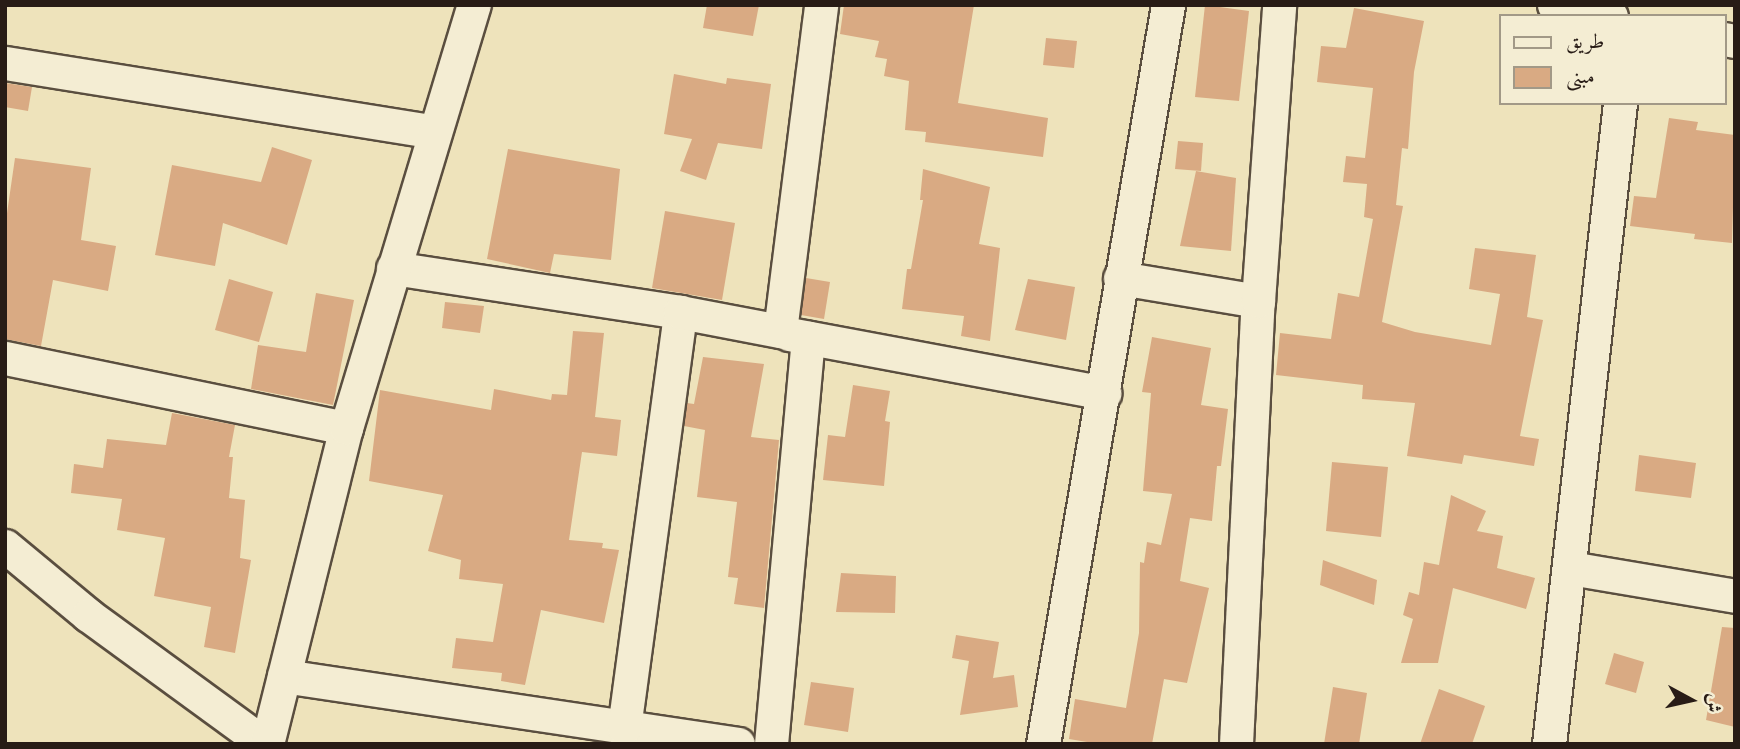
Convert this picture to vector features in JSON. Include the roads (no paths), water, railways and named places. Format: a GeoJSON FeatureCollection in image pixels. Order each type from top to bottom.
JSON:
{"type":"FeatureCollection","features":[{"type":"Feature","properties":{"kind":"street"},"geometry":{"type":"LineString","coordinates":[[5,546],[88,615],[266,744],[345,428],[474,5]]}},
{"type":"Feature","properties":{"kind":"street"},"geometry":{"type":"LineString","coordinates":[[771,744],[794,335],[821,5]]}},
{"type":"Feature","properties":{"kind":"street"},"geometry":{"type":"LineString","coordinates":[[1044,744],[1168,5]]}},
{"type":"Feature","properties":{"kind":"street"},"geometry":{"type":"LineString","coordinates":[[1236,744],[1258,301],[1279,5]]}},
{"type":"Feature","properties":{"kind":"street"},"geometry":{"type":"LineString","coordinates":[[1554,5],[1601,14]]}},
{"type":"Feature","properties":{"kind":"street"},"geometry":{"type":"LineString","coordinates":[[5,63],[435,132]]}},
{"type":"Feature","properties":{"kind":"street"},"geometry":{"type":"LineString","coordinates":[[1549,744],[1620,105]]}},
{"type":"Feature","properties":{"kind":"street"},"geometry":{"type":"LineString","coordinates":[[393,268],[680,312],[1105,393]]}},
{"type":"Feature","properties":{"kind":"street"},"geometry":{"type":"LineString","coordinates":[[1121,278],[1258,301]]}},
{"type":"Feature","properties":{"kind":"street"},"geometry":{"type":"LineString","coordinates":[[624,728],[680,312]]}},
{"type":"Feature","properties":{"kind":"street"},"geometry":{"type":"LineString","coordinates":[[5,358],[345,428]]}},
{"type":"Feature","properties":{"kind":"street"},"geometry":{"type":"LineString","coordinates":[[1570,568],[1735,596]]}},
{"type":"Feature","properties":{"kind":"street"},"geometry":{"type":"LineString","coordinates":[[285,676],[738,744]]}}]}
